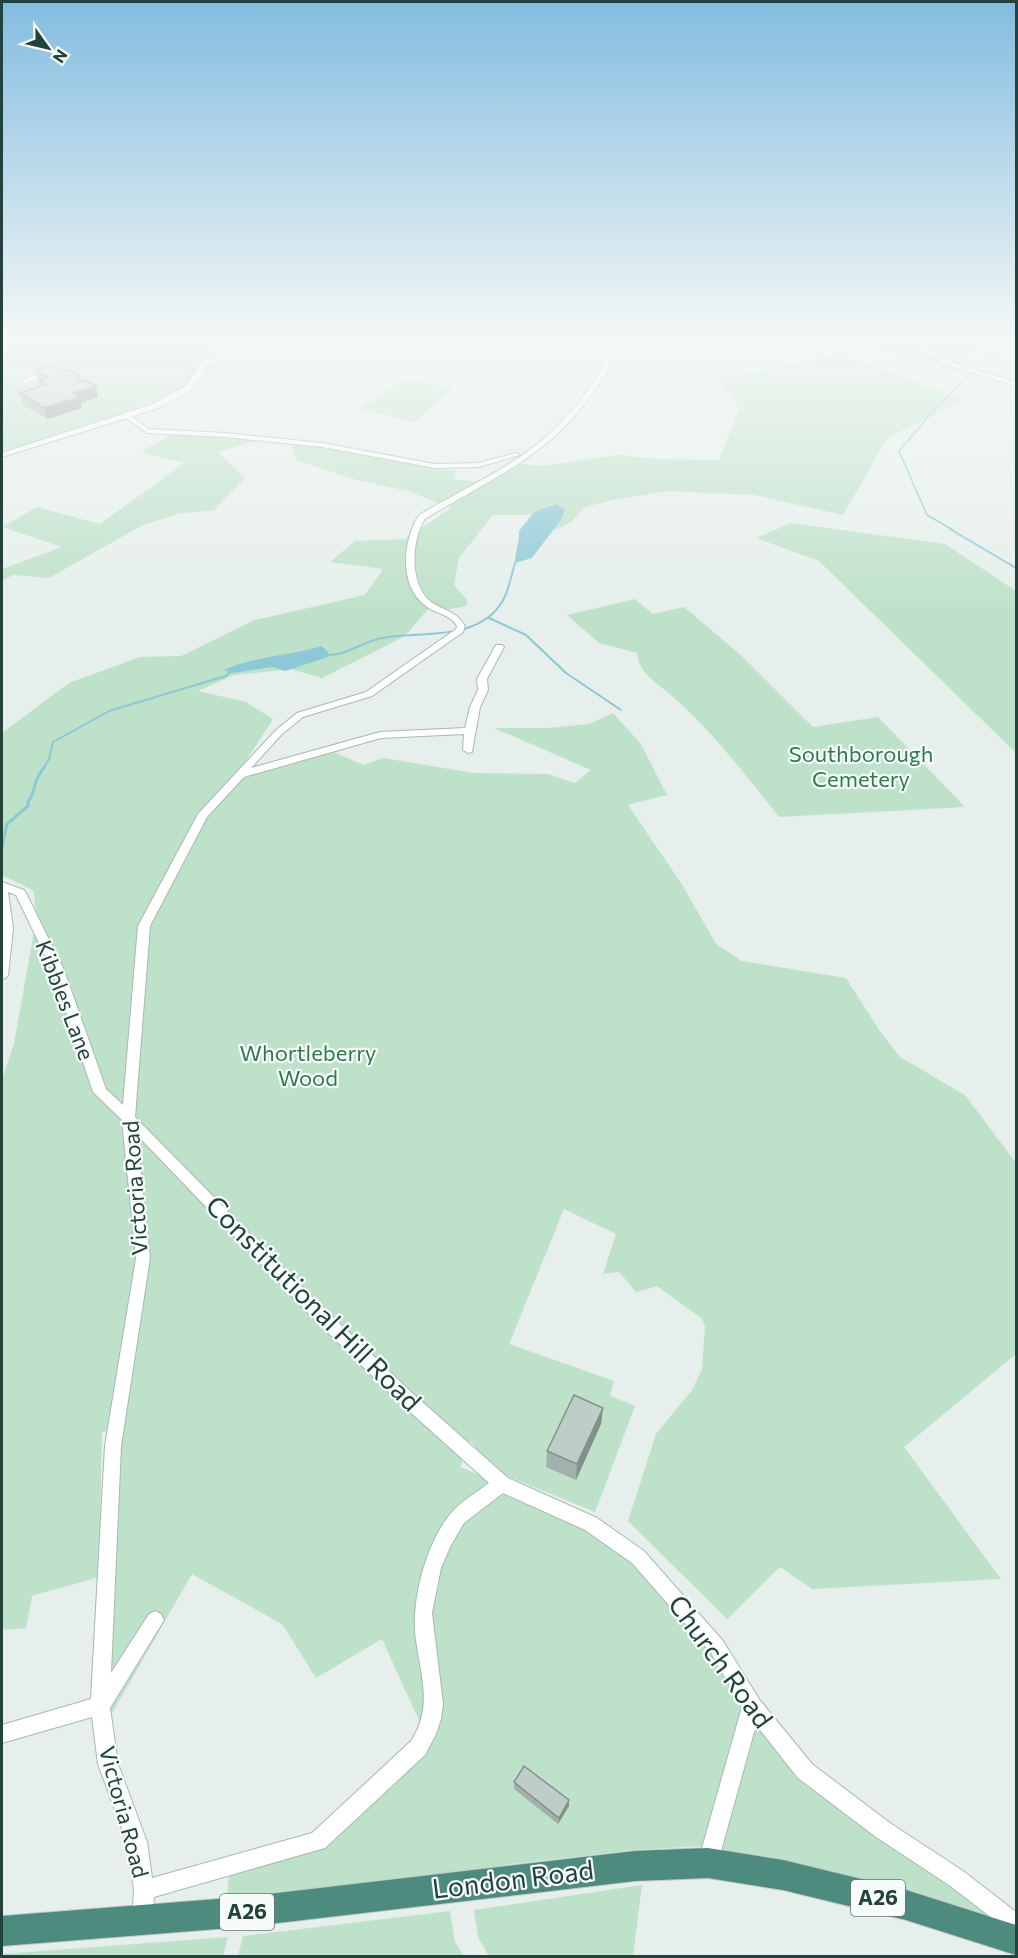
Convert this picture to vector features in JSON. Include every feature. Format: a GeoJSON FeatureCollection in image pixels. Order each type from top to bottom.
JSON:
{"type":"FeatureCollection","features":[{"type":"Feature","properties":{"kind":"highway","name":"London Road"},"geometry":{"type":"LineString","coordinates":[[2,1932],[243,1912],[635,1866],[708,1863],[783,1875],[906,1905],[1017,1940]]}},
{"type":"Feature","properties":{"kind":"street"},"geometry":{"type":"LineString","coordinates":[[2,455],[75,432]]}},
{"type":"Feature","properties":{"kind":"street"},"geometry":{"type":"LineString","coordinates":[[174,432],[322,445],[435,466],[479,465],[532,452],[551,432]]}},
{"type":"Feature","properties":{"kind":"street","name":"Victoria Road"},"geometry":{"type":"LineString","coordinates":[[142,1922],[144,1890],[137,1842],[108,1764],[100,1706],[113,1446],[143,1257],[128,1118],[144,926],[202,816],[279,732],[300,715],[369,694],[456,634],[461,626],[458,619],[425,602],[416,584],[408,552],[416,523],[422,517],[532,452]]}},
{"type":"Feature","properties":{"kind":"street"},"geometry":{"type":"LineString","coordinates":[[468,750],[469,731],[475,707],[483,690],[482,679],[499,647]]}},
{"type":"Feature","properties":{"kind":"street"},"geometry":{"type":"LineString","coordinates":[[241,774],[380,735],[469,731]]}},
{"type":"Feature","properties":{"kind":"street","name":"Kibbles Lane"},"geometry":{"type":"LineString","coordinates":[[2,885],[20,893],[58,970],[100,1092],[128,1118]]}},
{"type":"Feature","properties":{"kind":"street"},"geometry":{"type":"LineString","coordinates":[[2,890],[6,929],[2,975]]}},
{"type":"Feature","properties":{"kind":"street","name":"Constitutional Hill Road"},"geometry":{"type":"LineString","coordinates":[[128,1118],[315,1310],[404,1396],[502,1484]]}},
{"type":"Feature","properties":{"kind":"street"},"geometry":{"type":"LineString","coordinates":[[144,1890],[318,1841],[418,1748],[426,1736],[435,1701],[422,1622],[432,1563],[458,1518],[502,1484]]}},
{"type":"Feature","properties":{"kind":"street","name":"Church Road"},"geometry":{"type":"LineString","coordinates":[[502,1484],[591,1524],[638,1557],[717,1647],[752,1706],[805,1771],[882,1830],[956,1878],[1017,1924]]}},
{"type":"Feature","properties":{"kind":"street"},"geometry":{"type":"LineString","coordinates":[[2,1734],[100,1706],[155,1620]]}},
{"type":"Feature","properties":{"kind":"street"},"geometry":{"type":"LineString","coordinates":[[708,1863],[752,1706]]}},
{"type":"Feature","properties":{"kind":"green space"},"geometry":{"type":"Polygon","coordinates":[[[2,432],[70,432],[2,454],[2,432]]]}},
{"type":"Feature","properties":{"kind":"green space"},"geometry":{"type":"Polygon","coordinates":[[[176,432],[206,432],[266,438],[218,452],[245,478],[214,510],[178,514],[143,525],[49,578],[14,575],[2,580],[2,569],[62,547],[2,527],[37,507],[100,524],[184,463],[141,452],[176,432]]]}},
{"type":"Feature","properties":{"kind":"green space","name":"Whortleberry Wood"},"geometry":{"type":"Polygon","coordinates":[[[730,432],[898,432],[888,437],[843,515],[754,495],[669,491],[585,507],[571,522],[550,532],[562,518],[565,509],[556,504],[531,515],[493,515],[459,558],[454,585],[467,600],[466,606],[441,611],[429,608],[405,636],[322,678],[291,669],[234,675],[198,691],[246,702],[273,719],[233,781],[333,752],[364,765],[383,758],[473,773],[548,774],[575,783],[591,770],[494,728],[548,728],[589,724],[613,713],[641,744],[667,795],[628,805],[683,886],[716,944],[742,961],[846,978],[879,1030],[900,1057],[965,1095],[1016,1163],[1016,1354],[904,1447],[1001,1579],[812,1589],[780,1567],[727,1619],[628,1521],[656,1434],[692,1390],[702,1369],[705,1326],[701,1318],[657,1286],[636,1292],[619,1272],[603,1274],[616,1234],[564,1209],[509,1344],[614,1381],[610,1396],[635,1406],[595,1512],[497,1472],[470,1441],[460,1467],[502,1484],[458,1518],[432,1563],[426,1736],[382,1639],[316,1678],[282,1624],[192,1574],[103,1729],[118,1429],[102,1432],[99,1577],[32,1596],[26,1628],[2,1630],[2,1079],[14,1044],[36,920],[34,891],[2,875],[2,733],[69,683],[140,657],[181,656],[255,620],[365,595],[383,569],[330,562],[355,541],[405,539],[451,508],[408,491],[357,480],[296,460],[291,442],[364,452],[404,463],[456,471],[454,479],[487,483],[516,463],[542,466],[619,455],[654,459],[719,460],[730,432]]]}},
{"type":"Feature","properties":{"kind":"green space"},"geometry":{"type":"Polygon","coordinates":[[[791,523],[945,544],[1016,591],[1016,753],[819,561],[756,538],[791,523]]]}},
{"type":"Feature","properties":{"kind":"green space","name":"Southborough Cemetery"},"geometry":{"type":"Polygon","coordinates":[[[635,599],[653,614],[684,607],[743,657],[813,727],[878,717],[965,807],[779,817],[714,738],[645,671],[638,660],[637,653],[599,643],[567,615],[635,599]]]}},
{"type":"Feature","properties":{"kind":"green space"},"geometry":{"type":"Polygon","coordinates":[[[507,1494],[582,1525],[626,1552],[705,1641],[762,1732],[893,1846],[999,1921],[860,1878],[702,1846],[633,1850],[512,1864],[458,1873],[227,1899],[229,1874],[315,1849],[430,1737],[432,1584],[450,1538],[489,1497],[507,1494]]]}},
{"type":"Feature","properties":{"kind":"green space"},"geometry":{"type":"Polygon","coordinates":[[[642,1885],[633,1956],[489,1956],[478,1937],[474,1910],[642,1885]]]}},
{"type":"Feature","properties":{"kind":"green space"},"geometry":{"type":"Polygon","coordinates":[[[450,1911],[455,1942],[464,1956],[238,1956],[243,1936],[450,1911]]]}},
{"type":"Feature","properties":{"kind":"green space"},"geometry":{"type":"Polygon","coordinates":[[[228,1937],[223,1956],[2,1956],[2,1954],[228,1937]]]}},
{"type":"Feature","properties":{"kind":"water"},"geometry":{"type":"Polygon","coordinates":[[[556,504],[565,509],[562,518],[532,558],[515,563],[519,531],[534,512],[556,504]]]}},
{"type":"Feature","properties":{"kind":"water"},"geometry":{"type":"Polygon","coordinates":[[[321,646],[328,652],[328,657],[285,671],[273,667],[232,673],[224,670],[248,662],[321,646]]]}},
{"type":"Feature","properties":{"kind":"building"},"geometry":{"type":"Polygon","coordinates":[[[574,1395],[603,1408],[577,1464],[547,1451],[574,1395]]]}},
{"type":"Feature","properties":{"kind":"building"},"geometry":{"type":"Polygon","coordinates":[[[524,1766],[569,1800],[559,1818],[514,1782],[524,1766]]]}},
{"type":"Feature","properties":{"kind":"waterway"},"geometry":{"type":"LineString","coordinates":[[915,432],[899,451],[927,515],[953,530]]}},
{"type":"Feature","properties":{"kind":"waterway"},"geometry":{"type":"LineString","coordinates":[[950,529],[1016,568]]}},
{"type":"Feature","properties":{"kind":"waterway"},"geometry":{"type":"LineString","coordinates":[[326,655],[340,653],[378,639],[446,632],[478,624],[491,615],[502,602],[515,563]]}},
{"type":"Feature","properties":{"kind":"waterway"},"geometry":{"type":"LineString","coordinates":[[489,618],[526,635],[566,673],[621,710]]}},
{"type":"Feature","properties":{"kind":"waterway"},"geometry":{"type":"LineString","coordinates":[[42,771],[49,759],[53,742],[109,711],[226,676],[231,671]]}},
{"type":"Feature","properties":{"kind":"waterway"},"geometry":{"type":"LineString","coordinates":[[2,847],[7,824],[28,806],[38,776],[43,769]]}}]}
